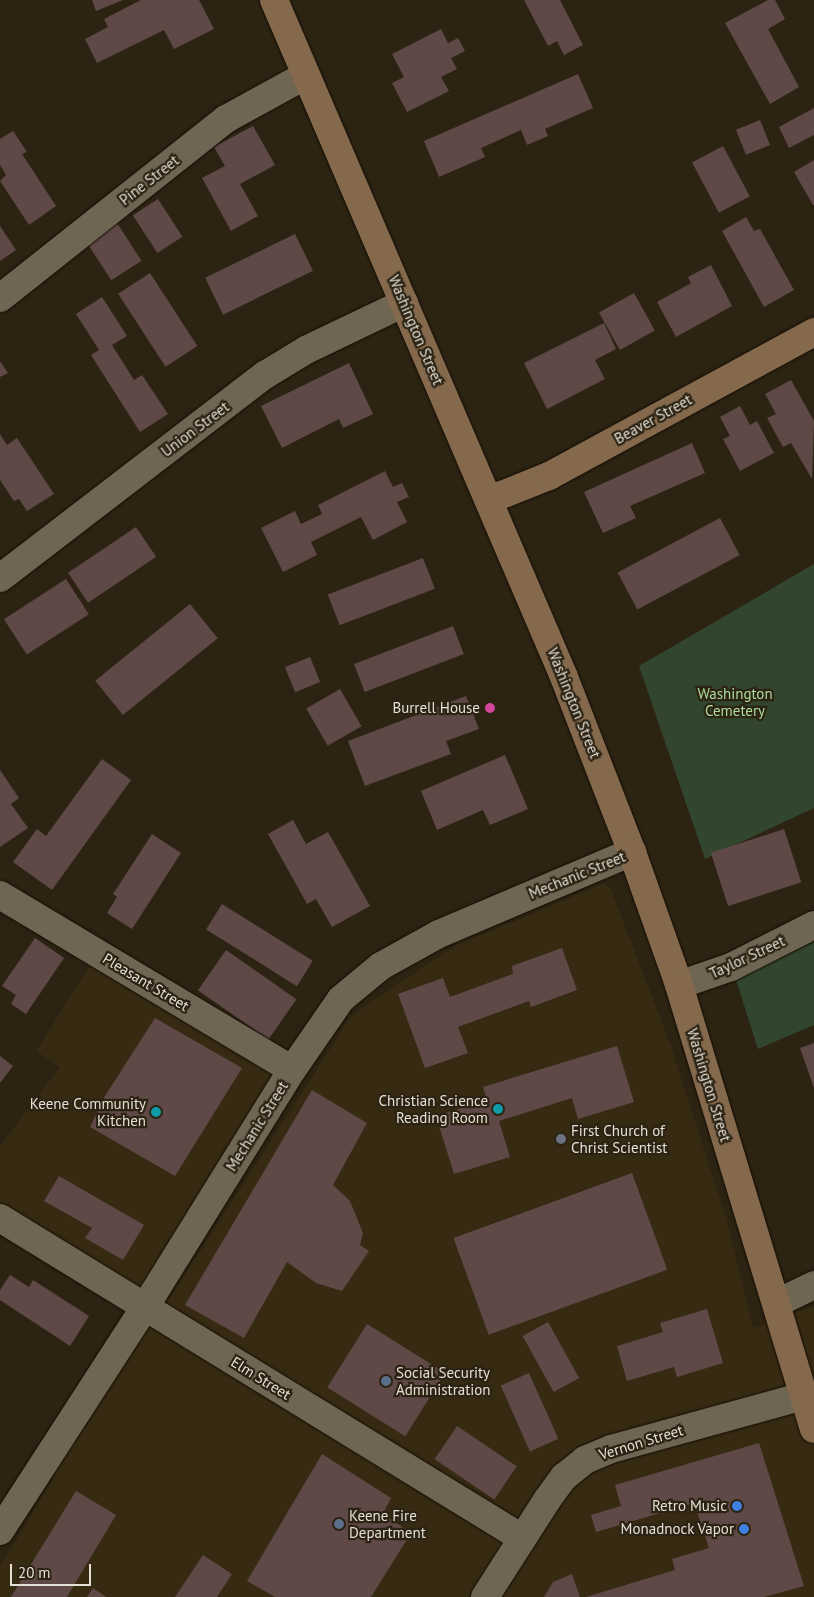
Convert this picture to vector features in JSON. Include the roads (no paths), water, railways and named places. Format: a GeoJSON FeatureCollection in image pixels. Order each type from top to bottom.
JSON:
{"type":"FeatureCollection","features":[{"type":"Feature","properties":{"kind":"main road","name":"Washington Street"},"geometry":{"type":"LineString","coordinates":[[274,0],[564,676],[632,852],[679,985],[814,1429]]}},
{"type":"Feature","properties":{"kind":"main road","name":"Beaver Street"},"geometry":{"type":"LineString","coordinates":[[489,500],[549,476],[814,332]]}},
{"type":"Feature","properties":{"kind":"street","name":"Pine Street"},"geometry":{"type":"LineString","coordinates":[[0,298],[226,119],[306,75]]}},
{"type":"Feature","properties":{"kind":"street","name":"Union Street"},"geometry":{"type":"LineString","coordinates":[[0,578],[265,375],[306,350],[404,303]]}},
{"type":"Feature","properties":{"kind":"street","name":"Mechanic Street"},"geometry":{"type":"LineString","coordinates":[[0,1530],[145,1307],[292,1070],[341,1000],[381,966],[439,934],[632,852]]}},
{"type":"Feature","properties":{"kind":"street","name":"Pleasant Street"},"geometry":{"type":"LineString","coordinates":[[0,895],[292,1070]]}},
{"type":"Feature","properties":{"kind":"street","name":"Taylor Street"},"geometry":{"type":"LineString","coordinates":[[679,985],[731,968],[814,925]]}},
{"type":"Feature","properties":{"kind":"street","name":"Elm Street"},"geometry":{"type":"LineString","coordinates":[[0,1218],[522,1538]]}},
{"type":"Feature","properties":{"kind":"street"},"geometry":{"type":"LineString","coordinates":[[777,1303],[814,1285]]}},
{"type":"Feature","properties":{"kind":"street","name":"Vernon Street"},"geometry":{"type":"LineString","coordinates":[[484,1597],[564,1477],[585,1460],[611,1449],[804,1396]]}},
{"type":"Feature","properties":{"kind":"place","name":"Burrell House"},"geometry":{"type":"Point","coordinates":[490,708]}},
{"type":"Feature","properties":{"kind":"place","name":"Christian Science Reading Room"},"geometry":{"type":"Point","coordinates":[498,1109]}},
{"type":"Feature","properties":{"kind":"place","name":"Keene Community Kitchen"},"geometry":{"type":"Point","coordinates":[156,1112]}},
{"type":"Feature","properties":{"kind":"place","name":"First Church of Christ Scientist"},"geometry":{"type":"Point","coordinates":[561,1139]}},
{"type":"Feature","properties":{"kind":"place","name":"Social Security Administration"},"geometry":{"type":"Point","coordinates":[386,1381]}},
{"type":"Feature","properties":{"kind":"place","name":"Retro Music"},"geometry":{"type":"Point","coordinates":[737,1506]}},
{"type":"Feature","properties":{"kind":"place","name":"Keene Fire Department"},"geometry":{"type":"Point","coordinates":[339,1524]}},
{"type":"Feature","properties":{"kind":"place","name":"Monadnock Vapor"},"geometry":{"type":"Point","coordinates":[744,1529]}},
{"type":"Feature","properties":{"kind":"park label","name":"Washington Cemetery"},"geometry":{"type":"Point","coordinates":[735,702]}}]}
